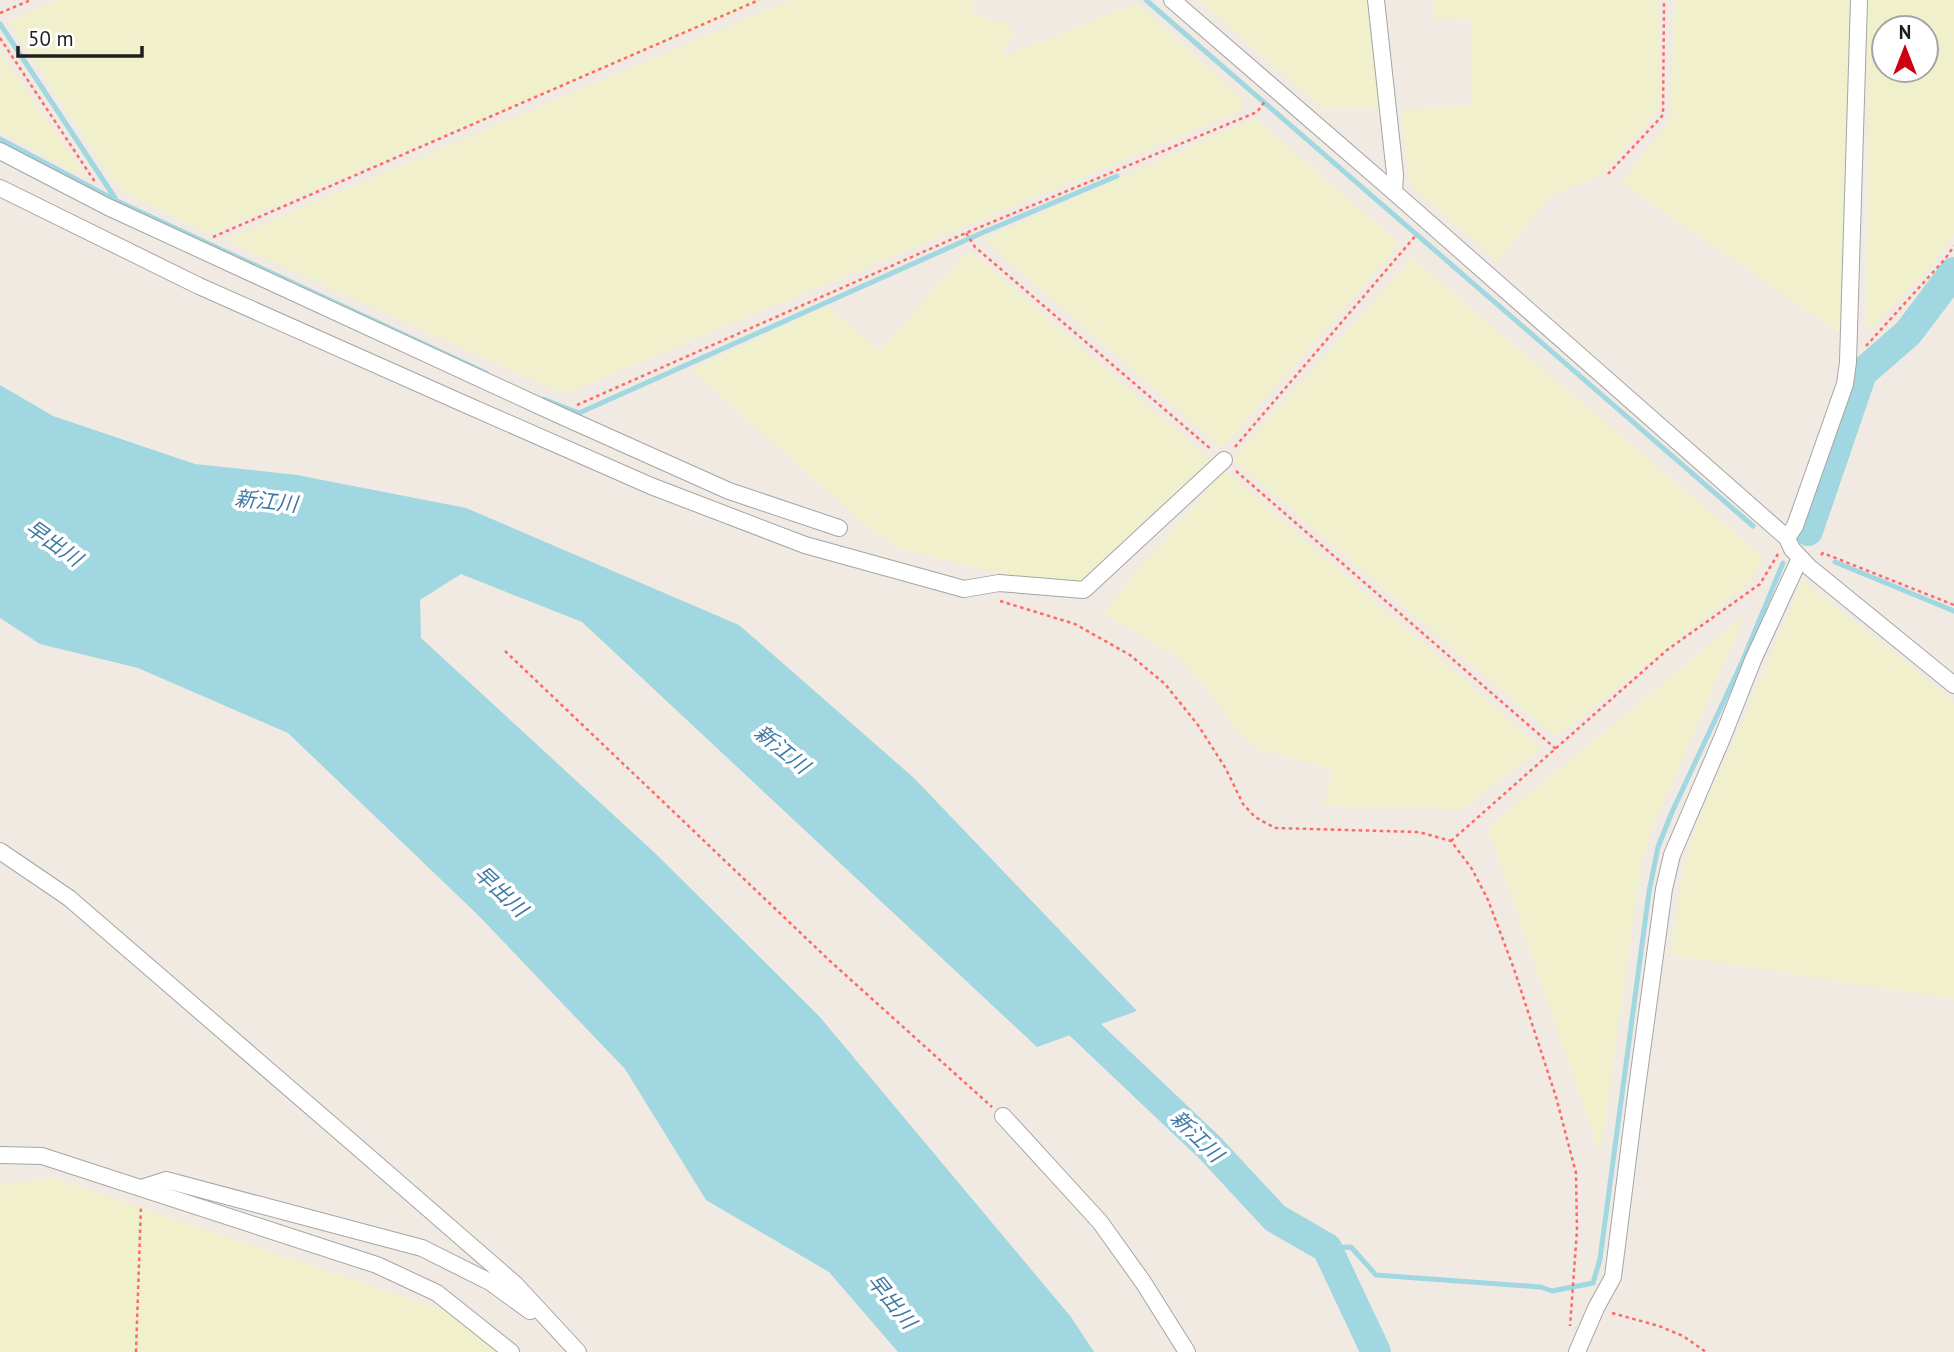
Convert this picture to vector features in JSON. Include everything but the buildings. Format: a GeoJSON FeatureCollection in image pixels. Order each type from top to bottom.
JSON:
{"type":"FeatureCollection","features":[{"type":"Feature","properties":{"kind":"street"},"geometry":{"type":"LineString","coordinates":[[1172,0],[1787,538],[1792,550],[1804,562],[1954,685]]}},
{"type":"Feature","properties":{"kind":"street"},"geometry":{"type":"LineString","coordinates":[[1376,0],[1395,174],[1394,192]]}},
{"type":"Feature","properties":{"kind":"street"},"geometry":{"type":"LineString","coordinates":[[1787,538],[1795,526],[1845,384],[1848,362],[1859,0]]}},
{"type":"Feature","properties":{"kind":"street"},"geometry":{"type":"LineString","coordinates":[[0,151],[192,247],[557,414],[729,491],[839,528]]}},
{"type":"Feature","properties":{"kind":"street"},"geometry":{"type":"LineString","coordinates":[[0,188],[199,286],[651,486],[805,544],[964,589],[999,583],[1084,590],[1224,460]]}},
{"type":"Feature","properties":{"kind":"street"},"geometry":{"type":"LineString","coordinates":[[1577,1352],[1613,1277],[1660,916],[1672,855],[1752,660],[1804,562]]}},
{"type":"Feature","properties":{"kind":"street"},"geometry":{"type":"LineString","coordinates":[[0,851],[69,898],[515,1284],[578,1352]]}},
{"type":"Feature","properties":{"kind":"street"},"geometry":{"type":"LineString","coordinates":[[1003,1116],[1100,1222],[1188,1352]]}},
{"type":"Feature","properties":{"kind":"street"},"geometry":{"type":"LineString","coordinates":[[0,1155],[42,1156],[377,1265],[437,1293],[511,1352]]}},
{"type":"Feature","properties":{"kind":"street"},"geometry":{"type":"LineString","coordinates":[[141,1188],[166,1180],[422,1248],[490,1282],[564,1335]]}},
{"type":"Feature","properties":{"kind":"path"},"geometry":{"type":"LineString","coordinates":[[0,13],[31,0]]}},
{"type":"Feature","properties":{"kind":"path"},"geometry":{"type":"LineString","coordinates":[[192,247],[759,0]]}},
{"type":"Feature","properties":{"kind":"path"},"geometry":{"type":"LineString","coordinates":[[1608,174],[1663,115],[1664,0]]}},
{"type":"Feature","properties":{"kind":"path"},"geometry":{"type":"LineString","coordinates":[[0,38],[95,182],[108,207]]}},
{"type":"Feature","properties":{"kind":"path"},"geometry":{"type":"LineString","coordinates":[[557,414],[966,233],[1258,112],[1273,89]]}},
{"type":"Feature","properties":{"kind":"path"},"geometry":{"type":"LineString","coordinates":[[1224,460],[1428,222]]}},
{"type":"Feature","properties":{"kind":"path"},"geometry":{"type":"LineString","coordinates":[[966,233],[975,247],[1556,749]]}},
{"type":"Feature","properties":{"kind":"path"},"geometry":{"type":"LineString","coordinates":[[1848,362],[1927,279],[1954,246]]}},
{"type":"Feature","properties":{"kind":"path"},"geometry":{"type":"LineString","coordinates":[[1451,841],[1667,650],[1760,584],[1787,538]]}},
{"type":"Feature","properties":{"kind":"path"},"geometry":{"type":"LineString","coordinates":[[1804,562],[1823,553],[1954,605]]}},
{"type":"Feature","properties":{"kind":"path"},"geometry":{"type":"LineString","coordinates":[[1001,601],[1075,624],[1130,655],[1165,684],[1198,725],[1244,804],[1255,817],[1275,828],[1419,832],[1451,841],[1472,869],[1488,900],[1556,1097],[1576,1173],[1577,1230],[1570,1332]]}},
{"type":"Feature","properties":{"kind":"path"},"geometry":{"type":"LineString","coordinates":[[505,650],[830,961],[1003,1116]]}},
{"type":"Feature","properties":{"kind":"path"},"geometry":{"type":"LineString","coordinates":[[136,1352],[141,1188]]}},
{"type":"Feature","properties":{"kind":"path"},"geometry":{"type":"LineString","coordinates":[[1596,1308],[1671,1331],[1706,1352]]}},
{"type":"Feature","properties":{"kind":"green space"},"geometry":{"type":"Polygon","coordinates":[[[58,0],[765,0],[209,234],[128,194],[112,179],[8,21],[58,0]]]}},
{"type":"Feature","properties":{"kind":"green space"},"geometry":{"type":"Polygon","coordinates":[[[791,0],[975,0],[970,13],[1008,22],[1013,37],[1003,50],[1004,56],[1137,3],[1242,99],[1243,110],[564,394],[225,240],[791,0]]]}},
{"type":"Feature","properties":{"kind":"green space"},"geometry":{"type":"Polygon","coordinates":[[[1198,0],[1368,0],[1381,108],[1322,108],[1198,0]]]}},
{"type":"Feature","properties":{"kind":"green space"},"geometry":{"type":"Polygon","coordinates":[[[1434,0],[1658,0],[1660,105],[1646,125],[1599,176],[1550,196],[1497,261],[1410,185],[1401,110],[1471,105],[1472,20],[1433,19],[1434,0]]]}},
{"type":"Feature","properties":{"kind":"green space"},"geometry":{"type":"Polygon","coordinates":[[[1675,0],[1851,0],[1842,334],[1621,183],[1670,120],[1675,0]]]}},
{"type":"Feature","properties":{"kind":"green space"},"geometry":{"type":"Polygon","coordinates":[[[1868,0],[1954,0],[1954,235],[1933,265],[1868,332],[1868,0]]]}},
{"type":"Feature","properties":{"kind":"green space"},"geometry":{"type":"Polygon","coordinates":[[[0,51],[86,176],[71,171],[0,131],[0,51]]]}},
{"type":"Feature","properties":{"kind":"green space"},"geometry":{"type":"Polygon","coordinates":[[[1255,118],[1400,244],[1222,448],[983,239],[1255,118]]]}},
{"type":"Feature","properties":{"kind":"green space"},"geometry":{"type":"Polygon","coordinates":[[[969,250],[1213,462],[1090,596],[898,548],[861,521],[691,369],[827,306],[880,351],[969,250]]]}},
{"type":"Feature","properties":{"kind":"green space"},"geometry":{"type":"Polygon","coordinates":[[[1412,258],[1764,558],[1746,585],[1556,737],[1233,459],[1412,258]]]}},
{"type":"Feature","properties":{"kind":"green space"},"geometry":{"type":"Polygon","coordinates":[[[1225,470],[1542,748],[1462,809],[1323,806],[1333,770],[1257,748],[1237,732],[1212,695],[1181,659],[1104,613],[1225,470]]]}},
{"type":"Feature","properties":{"kind":"green space"},"geometry":{"type":"Polygon","coordinates":[[[1802,580],[1954,703],[1954,999],[1671,955],[1682,874],[1696,822],[1726,760],[1802,580]]]}},
{"type":"Feature","properties":{"kind":"green space"},"geometry":{"type":"Polygon","coordinates":[[[1745,615],[1653,826],[1641,867],[1600,1155],[1488,828],[1745,615]]]}},
{"type":"Feature","properties":{"kind":"green space"},"geometry":{"type":"Polygon","coordinates":[[[54,1178],[451,1313],[501,1352],[0,1352],[0,1185],[54,1178]]]}},
{"type":"Feature","properties":{"kind":"water","name":"早出川"},"geometry":{"type":"Polygon","coordinates":[[[0,385],[53,416],[195,464],[297,475],[466,508],[739,625],[914,778],[1137,1011],[1037,1047],[582,622],[461,574],[420,600],[421,638],[656,854],[819,1016],[1071,1317],[1094,1352],[898,1352],[829,1272],[706,1200],[625,1069],[478,915],[288,733],[138,668],[40,644],[0,618],[0,385]]]}},
{"type":"Feature","properties":{"kind":"waterway"},"geometry":{"type":"LineString","coordinates":[[1146,0],[1753,526]]}},
{"type":"Feature","properties":{"kind":"waterway"},"geometry":{"type":"LineString","coordinates":[[0,24],[115,198]]}},
{"type":"Feature","properties":{"kind":"waterway"},"geometry":{"type":"LineString","coordinates":[[0,139],[117,201],[486,373]]}},
{"type":"Feature","properties":{"kind":"waterway"},"geometry":{"type":"LineString","coordinates":[[543,399],[579,413],[984,232],[1117,176]]}},
{"type":"Feature","properties":{"kind":"waterway"},"geometry":{"type":"LineString","coordinates":[[1808,531],[1862,373],[1908,333],[1954,272]]}},
{"type":"Feature","properties":{"kind":"waterway"},"geometry":{"type":"LineString","coordinates":[[1835,562],[1954,611]]}},
{"type":"Feature","properties":{"kind":"waterway"},"geometry":{"type":"LineString","coordinates":[[1327,1248],[1351,1247],[1376,1275],[1541,1287],[1552,1291],[1593,1283],[1600,1259],[1649,892],[1658,847],[1743,660],[1783,563]]}},
{"type":"Feature","properties":{"kind":"waterway","name":"新江川"},"geometry":{"type":"LineString","coordinates":[[1056,1002],[1210,1148],[1275,1218],[1327,1248],[1376,1352]]}}]}
